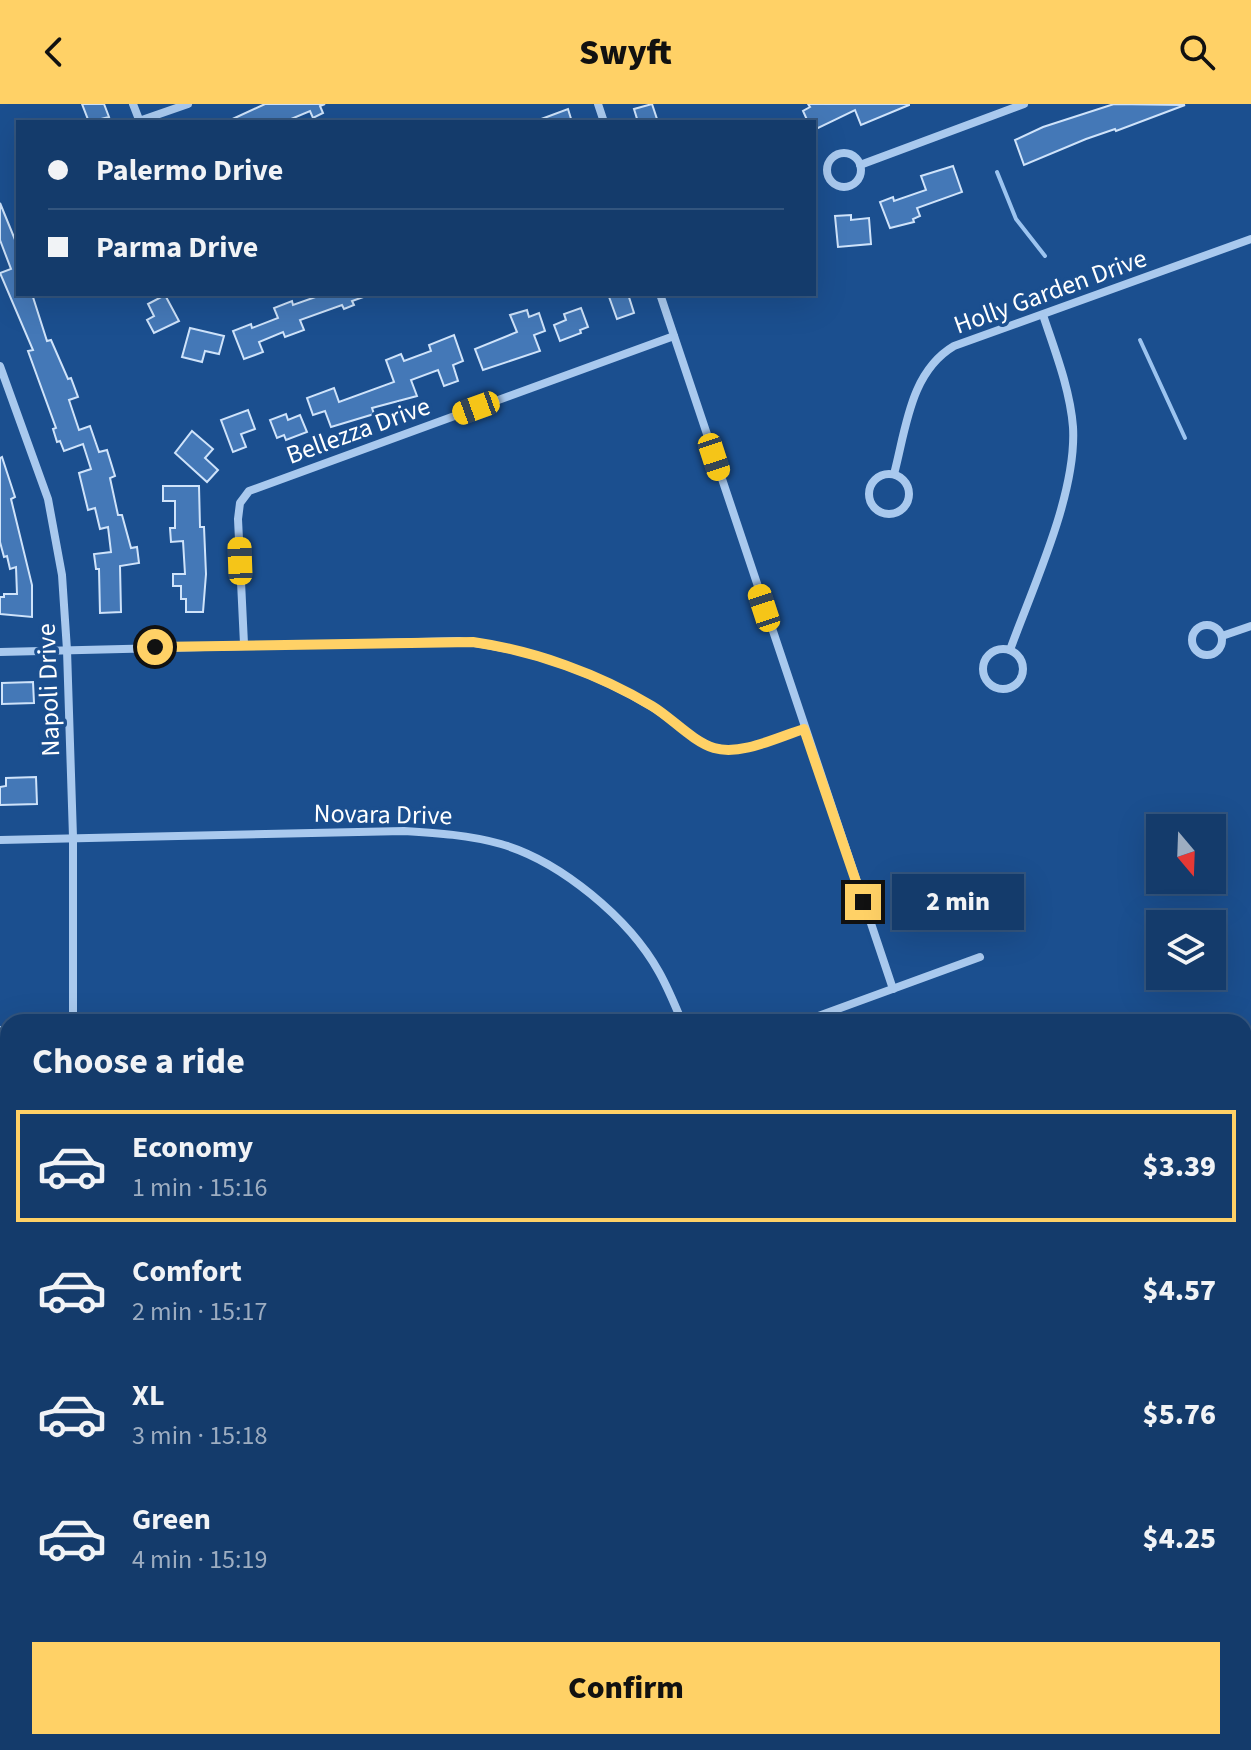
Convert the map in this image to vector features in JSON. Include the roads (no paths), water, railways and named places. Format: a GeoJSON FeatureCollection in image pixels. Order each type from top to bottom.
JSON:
{"type":"FeatureCollection","features":[{"type":"Feature","properties":{"kind":"street"},"geometry":{"type":"LineString","coordinates":[[145,120],[188,104]]}},
{"type":"Feature","properties":{"kind":"street"},"geometry":{"type":"LineString","coordinates":[[860,165],[1024,104]]}},
{"type":"Feature","properties":{"kind":"street"},"geometry":{"type":"LineString","coordinates":[[843,153],[854,156],[860,165],[857,180],[849,186],[838,186],[828,173],[832,158],[843,153]]}},
{"type":"Feature","properties":{"kind":"street","name":"Holly Garden Drive"},"geometry":{"type":"LineString","coordinates":[[894,474],[916,392],[931,364],[954,346],[1251,239]]}},
{"type":"Feature","properties":{"kind":"street"},"geometry":{"type":"LineString","coordinates":[[661,296],[893,989]]}},
{"type":"Feature","properties":{"kind":"street"},"geometry":{"type":"LineString","coordinates":[[1010,650],[1064,499],[1072,456],[1073,430],[1068,394],[1043,315]]}},
{"type":"Feature","properties":{"kind":"street","name":"Bellezza Drive"},"geometry":{"type":"LineString","coordinates":[[244,644],[238,519],[240,503],[249,491],[674,336]]}},
{"type":"Feature","properties":{"kind":"street","name":"Napoli Drive"},"geometry":{"type":"LineString","coordinates":[[0,366],[48,499],[60,565],[67,650],[73,837],[73,1014]]}},
{"type":"Feature","properties":{"kind":"street"},"geometry":{"type":"LineString","coordinates":[[894,474],[905,481],[908,500],[895,513],[882,513],[869,498],[871,485],[880,475],[894,474]]}},
{"type":"Feature","properties":{"kind":"street"},"geometry":{"type":"LineString","coordinates":[[1222,636],[1251,626]]}},
{"type":"Feature","properties":{"kind":"street"},"geometry":{"type":"LineString","coordinates":[[0,652],[459,641],[492,645],[553,662],[627,692],[715,748],[745,747],[804,729]]}},
{"type":"Feature","properties":{"kind":"street"},"geometry":{"type":"LineString","coordinates":[[996,650],[1010,650],[1023,663],[1022,676],[1008,688],[995,687],[985,678],[983,665],[996,650]]}},
{"type":"Feature","properties":{"kind":"street","name":"Novara Drive"},"geometry":{"type":"LineString","coordinates":[[0,840],[404,831],[452,834],[501,844],[546,864],[610,912],[644,949],[658,970],[678,1014]]}},
{"type":"Feature","properties":{"kind":"street"},"geometry":{"type":"LineString","coordinates":[[824,1014],[980,957]]}},
{"type":"Feature","properties":{"kind":"waterway"},"geometry":{"type":"LineString","coordinates":[[997,172],[1016,219],[1045,256]]}},
{"type":"Feature","properties":{"kind":"waterway"},"geometry":{"type":"LineString","coordinates":[[1140,340],[1185,438]]}}]}
